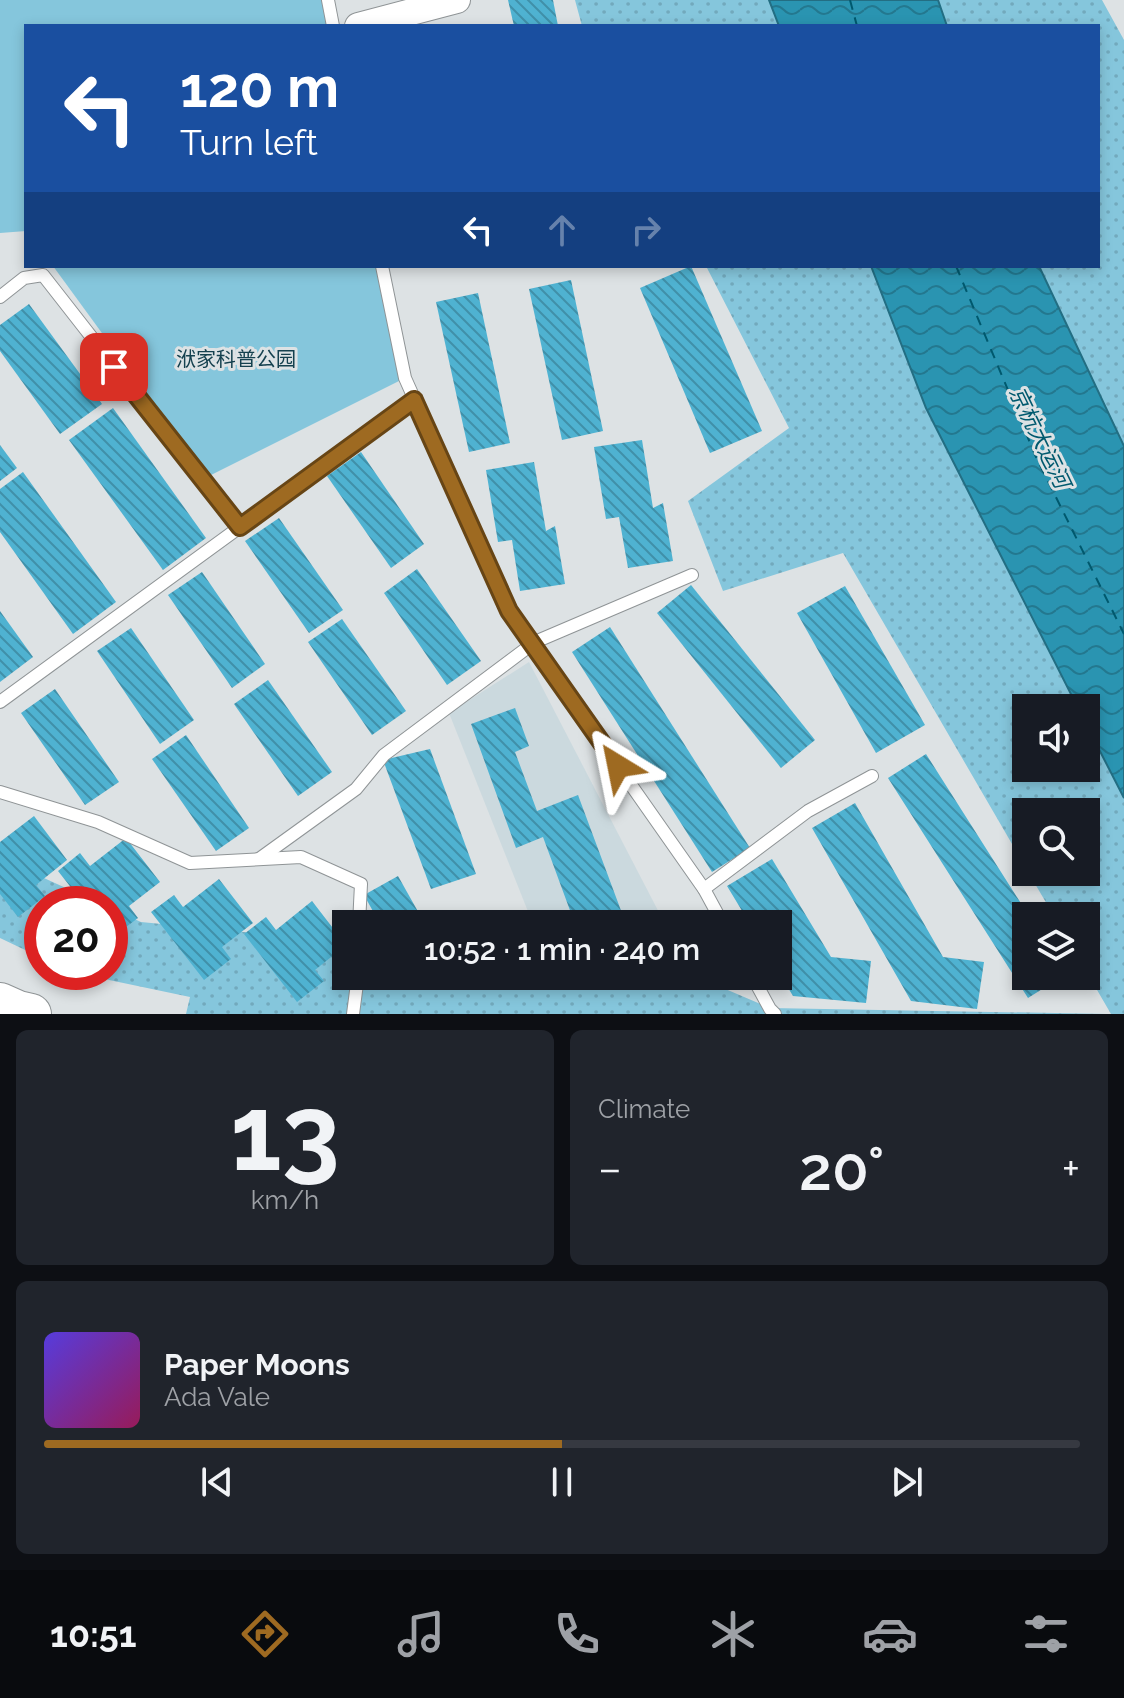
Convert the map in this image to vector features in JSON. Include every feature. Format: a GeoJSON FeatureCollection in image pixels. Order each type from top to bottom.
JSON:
{"type":"FeatureCollection","features":[{"type":"Feature","properties":{"kind":"main road"},"geometry":{"type":"LineString","coordinates":[[0,1003],[31,1014]]}},
{"type":"Feature","properties":{"kind":"street"},"geometry":{"type":"LineString","coordinates":[[366,24],[457,0]]}},
{"type":"Feature","properties":{"kind":"lane"},"geometry":{"type":"LineString","coordinates":[[328,0],[333,24]]}},
{"type":"Feature","properties":{"kind":"lane"},"geometry":{"type":"LineString","coordinates":[[382,268],[405,378],[509,611],[704,889],[715,910]]}},
{"type":"Feature","properties":{"kind":"lane"},"geometry":{"type":"LineString","coordinates":[[0,297],[24,278],[43,275],[240,527]]}},
{"type":"Feature","properties":{"kind":"lane"},"geometry":{"type":"LineString","coordinates":[[0,702],[414,400]]}},
{"type":"Feature","properties":{"kind":"lane"},"geometry":{"type":"LineString","coordinates":[[259,859],[356,789],[384,755],[532,644],[692,575]]}},
{"type":"Feature","properties":{"kind":"lane"},"geometry":{"type":"LineString","coordinates":[[704,889],[808,811],[872,776]]}},
{"type":"Feature","properties":{"kind":"lane"},"geometry":{"type":"LineString","coordinates":[[0,792],[98,822],[190,863],[301,857],[361,884],[360,910]]}},
{"type":"Feature","properties":{"kind":"lane"},"geometry":{"type":"LineString","coordinates":[[353,1014],[356,990]]}},
{"type":"Feature","properties":{"kind":"lane"},"geometry":{"type":"LineString","coordinates":[[760,990],[775,1014]]}},
{"type":"Feature","properties":{"kind":"shaded area"},"geometry":{"type":"Polygon","coordinates":[[[529,662],[658,910],[527,910],[449,713],[529,662]]]}},
{"type":"Feature","properties":{"kind":"green space"},"geometry":{"type":"Polygon","coordinates":[[[0,0],[328,0],[334,24],[24,24],[24,231],[0,233],[0,0]]]}},
{"type":"Feature","properties":{"kind":"green space"},"geometry":{"type":"Polygon","coordinates":[[[575,0],[1102,0],[1124,40],[1124,1014],[1111,1014],[1097,990],[1100,990],[1100,902],[1046,902],[1036,886],[1100,886],[1100,798],[1012,798],[1012,844],[843,553],[723,591],[688,501],[789,428],[707,268],[1100,268],[1100,24],[581,24],[575,0]]]}},
{"type":"Feature","properties":{"kind":"green space","name":"洑家科普公园"},"geometry":{"type":"Polygon","coordinates":[[[54,268],[382,268],[405,378],[207,477],[54,268]]]}},
{"type":"Feature","properties":{"kind":"green space"},"geometry":{"type":"Polygon","coordinates":[[[0,858],[61,886],[24,886],[24,949],[0,938],[0,858]]]}},
{"type":"Feature","properties":{"kind":"green space"},"geometry":{"type":"Polygon","coordinates":[[[128,916],[141,922],[332,941],[332,990],[728,990],[770,1008],[1108,1014],[186,1014],[190,997],[128,984],[128,916]]]}},
{"type":"Feature","properties":{"kind":"water"},"geometry":{"type":"Polygon","coordinates":[[[769,0],[938,0],[946,24],[778,24],[769,0]]]}},
{"type":"Feature","properties":{"kind":"water","name":"京杭大运河"},"geometry":{"type":"Polygon","coordinates":[[[872,268],[1040,268],[1124,446],[1124,798],[1100,751],[1100,694],[1071,694],[926,408],[872,268]]]}},
{"type":"Feature","properties":{"kind":"building"},"geometry":{"type":"Polygon","coordinates":[[[508,0],[553,0],[558,24],[514,24],[508,0]]]}},
{"type":"Feature","properties":{"kind":"building"},"geometry":{"type":"Polygon","coordinates":[[[692,268],[762,431],[710,453],[640,288],[692,268]]]}},
{"type":"Feature","properties":{"kind":"building"},"geometry":{"type":"Polygon","coordinates":[[[571,280],[603,431],[562,440],[529,289],[571,280]]]}},
{"type":"Feature","properties":{"kind":"building"},"geometry":{"type":"Polygon","coordinates":[[[478,293],[510,443],[469,452],[436,302],[478,293]]]}},
{"type":"Feature","properties":{"kind":"building"},"geometry":{"type":"Polygon","coordinates":[[[29,304],[102,404],[60,434],[0,351],[0,325],[29,304]]]}},
{"type":"Feature","properties":{"kind":"building"},"geometry":{"type":"Polygon","coordinates":[[[113,408],[206,538],[163,570],[69,440],[113,408]]]}},
{"type":"Feature","properties":{"kind":"building"},"geometry":{"type":"Polygon","coordinates":[[[642,440],[653,508],[663,503],[673,561],[628,568],[619,517],[606,519],[594,447],[642,440]]]}},
{"type":"Feature","properties":{"kind":"building"},"geometry":{"type":"Polygon","coordinates":[[[0,445],[17,468],[0,481],[0,445]]]}},
{"type":"Feature","properties":{"kind":"building"},"geometry":{"type":"Polygon","coordinates":[[[361,452],[424,544],[391,568],[327,476],[361,452]]]}},
{"type":"Feature","properties":{"kind":"building"},"geometry":{"type":"Polygon","coordinates":[[[534,462],[546,531],[555,526],[565,584],[520,591],[512,540],[498,542],[486,470],[534,462]]]}},
{"type":"Feature","properties":{"kind":"building"},"geometry":{"type":"Polygon","coordinates":[[[23,472],[116,602],[73,634],[0,532],[0,489],[23,472]]]}},
{"type":"Feature","properties":{"kind":"building"},"geometry":{"type":"Polygon","coordinates":[[[279,518],[343,610],[309,633],[245,541],[279,518]]]}},
{"type":"Feature","properties":{"kind":"building"},"geometry":{"type":"Polygon","coordinates":[[[417,569],[481,661],[447,685],[384,593],[417,569]]]}},
{"type":"Feature","properties":{"kind":"building"},"geometry":{"type":"Polygon","coordinates":[[[202,572],[265,664],[232,688],[168,595],[202,572]]]}},
{"type":"Feature","properties":{"kind":"building"},"geometry":{"type":"Polygon","coordinates":[[[691,585],[815,740],[781,768],[657,613],[691,585]]]}},
{"type":"Feature","properties":{"kind":"building"},"geometry":{"type":"Polygon","coordinates":[[[845,586],[925,725],[876,753],[797,613],[845,586]]]}},
{"type":"Feature","properties":{"kind":"building"},"geometry":{"type":"Polygon","coordinates":[[[0,611],[33,657],[0,682],[0,611]]]}},
{"type":"Feature","properties":{"kind":"building"},"geometry":{"type":"Polygon","coordinates":[[[342,619],[406,711],[372,735],[308,642],[342,619]]]}},
{"type":"Feature","properties":{"kind":"building"},"geometry":{"type":"Polygon","coordinates":[[[610,627],[750,848],[712,872],[572,652],[610,627]]]}},
{"type":"Feature","properties":{"kind":"building"},"geometry":{"type":"Polygon","coordinates":[[[131,628],[194,720],[160,744],[97,651],[131,628]]]}},
{"type":"Feature","properties":{"kind":"building"},"geometry":{"type":"Polygon","coordinates":[[[268,680],[332,772],[298,796],[234,704],[268,680]]]}},
{"type":"Feature","properties":{"kind":"building"},"geometry":{"type":"Polygon","coordinates":[[[55,689],[119,782],[85,805],[21,713],[55,689]]]}},
{"type":"Feature","properties":{"kind":"building"},"geometry":{"type":"Polygon","coordinates":[[[515,708],[529,746],[515,752],[537,811],[578,795],[621,910],[570,910],[543,837],[516,848],[471,724],[515,708]]]}},
{"type":"Feature","properties":{"kind":"building"},"geometry":{"type":"Polygon","coordinates":[[[186,735],[249,828],[216,851],[152,759],[186,735]]]}},
{"type":"Feature","properties":{"kind":"building"},"geometry":{"type":"Polygon","coordinates":[[[430,749],[476,874],[431,889],[383,760],[430,749]]]}},
{"type":"Feature","properties":{"kind":"building"},"geometry":{"type":"Polygon","coordinates":[[[926,754],[1020,902],[1012,902],[1012,973],[888,778],[926,754]]]}},
{"type":"Feature","properties":{"kind":"building"},"geometry":{"type":"Polygon","coordinates":[[[855,803],[943,957],[984,962],[977,1009],[911,1001],[812,828],[855,803]]]}},
{"type":"Feature","properties":{"kind":"building"},"geometry":{"type":"Polygon","coordinates":[[[34,816],[67,860],[37,886],[24,886],[24,912],[18,917],[0,894],[0,842],[34,816]]]}},
{"type":"Feature","properties":{"kind":"building"},"geometry":{"type":"Polygon","coordinates":[[[126,838],[160,882],[129,906],[138,918],[128,926],[128,886],[70,886],[58,871],[80,853],[90,866],[126,838]]]}},
{"type":"Feature","properties":{"kind":"building"},"geometry":{"type":"Polygon","coordinates":[[[772,859],[831,957],[871,961],[866,1003],[793,996],[789,990],[792,990],[792,910],[742,910],[727,886],[772,859]]]}},
{"type":"Feature","properties":{"kind":"building"},"geometry":{"type":"Polygon","coordinates":[[[398,876],[417,910],[372,910],[364,895],[398,876]]]}},
{"type":"Feature","properties":{"kind":"building"},"geometry":{"type":"Polygon","coordinates":[[[219,879],[253,923],[222,947],[231,959],[204,980],[151,912],[174,895],[183,907],[219,879]]]}},
{"type":"Feature","properties":{"kind":"building"},"geometry":{"type":"Polygon","coordinates":[[[312,901],[332,927],[332,956],[315,970],[324,981],[297,1002],[244,934],[266,917],[276,930],[312,901]]]}},
{"type":"Feature","properties":{"kind":"building"},"geometry":{"type":"Polygon","coordinates":[[[1023,990],[1041,990],[1028,998],[1023,990]]]}},
{"type":"Feature","properties":{"kind":"ferry route"},"geometry":{"type":"LineString","coordinates":[[850,0],[856,24]]}},
{"type":"Feature","properties":{"kind":"ferry route"},"geometry":{"type":"LineString","coordinates":[[957,268],[1036,457],[1124,634]]}},
{"type":"Feature","properties":{"kind":"route"},"geometry":{"type":"LineString","coordinates":[[114,367],[240,527],[414,400],[509,611],[618,766]]}}]}
